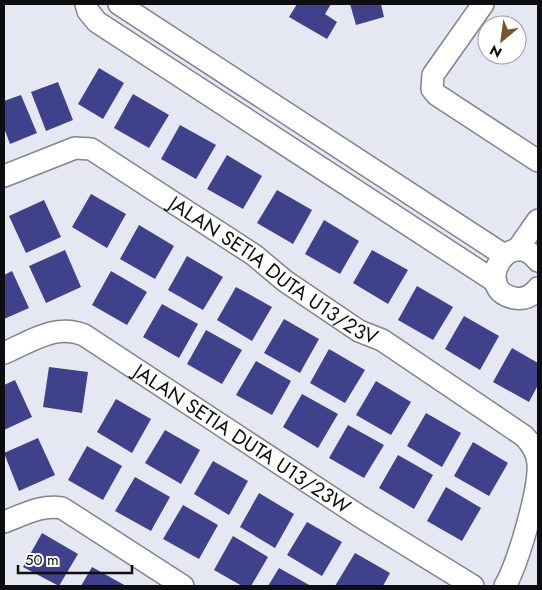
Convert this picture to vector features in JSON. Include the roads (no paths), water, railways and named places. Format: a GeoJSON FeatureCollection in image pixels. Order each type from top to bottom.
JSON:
{"type":"FeatureCollection","features":[{"type":"Feature","properties":{"kind":"street"},"geometry":{"type":"LineString","coordinates":[[86,4],[88,11],[97,22],[496,282],[504,293],[518,298],[534,298]]}},
{"type":"Feature","properties":{"kind":"street"},"geometry":{"type":"LineString","coordinates":[[119,4],[337,147],[511,253],[531,254],[538,261]]}},
{"type":"Feature","properties":{"kind":"street"},"geometry":{"type":"LineString","coordinates":[[483,4],[433,75],[432,89],[437,95],[538,160]]}},
{"type":"Feature","properties":{"kind":"street"},"geometry":{"type":"LineString","coordinates":[[323,170],[337,147]]}},
{"type":"Feature","properties":{"kind":"street","name":"JALAN SETIA DUTA U13/23V"},"geometry":{"type":"LineString","coordinates":[[4,176],[75,148],[91,149],[245,250],[284,281],[359,331],[382,340],[524,436],[533,446],[538,462],[538,480],[534,502],[505,586]]}},
{"type":"Feature","properties":{"kind":"street"},"geometry":{"type":"LineString","coordinates":[[496,282],[496,267],[511,253],[538,220]]}},
{"type":"Feature","properties":{"kind":"street","name":"JALAN SETIA DUTA U13/23W"},"geometry":{"type":"LineString","coordinates":[[4,353],[60,330],[71,330],[84,335],[361,518],[473,586]]}},
{"type":"Feature","properties":{"kind":"street"},"geometry":{"type":"LineString","coordinates":[[4,522],[42,508],[51,506],[62,508],[183,586]]}}]}
